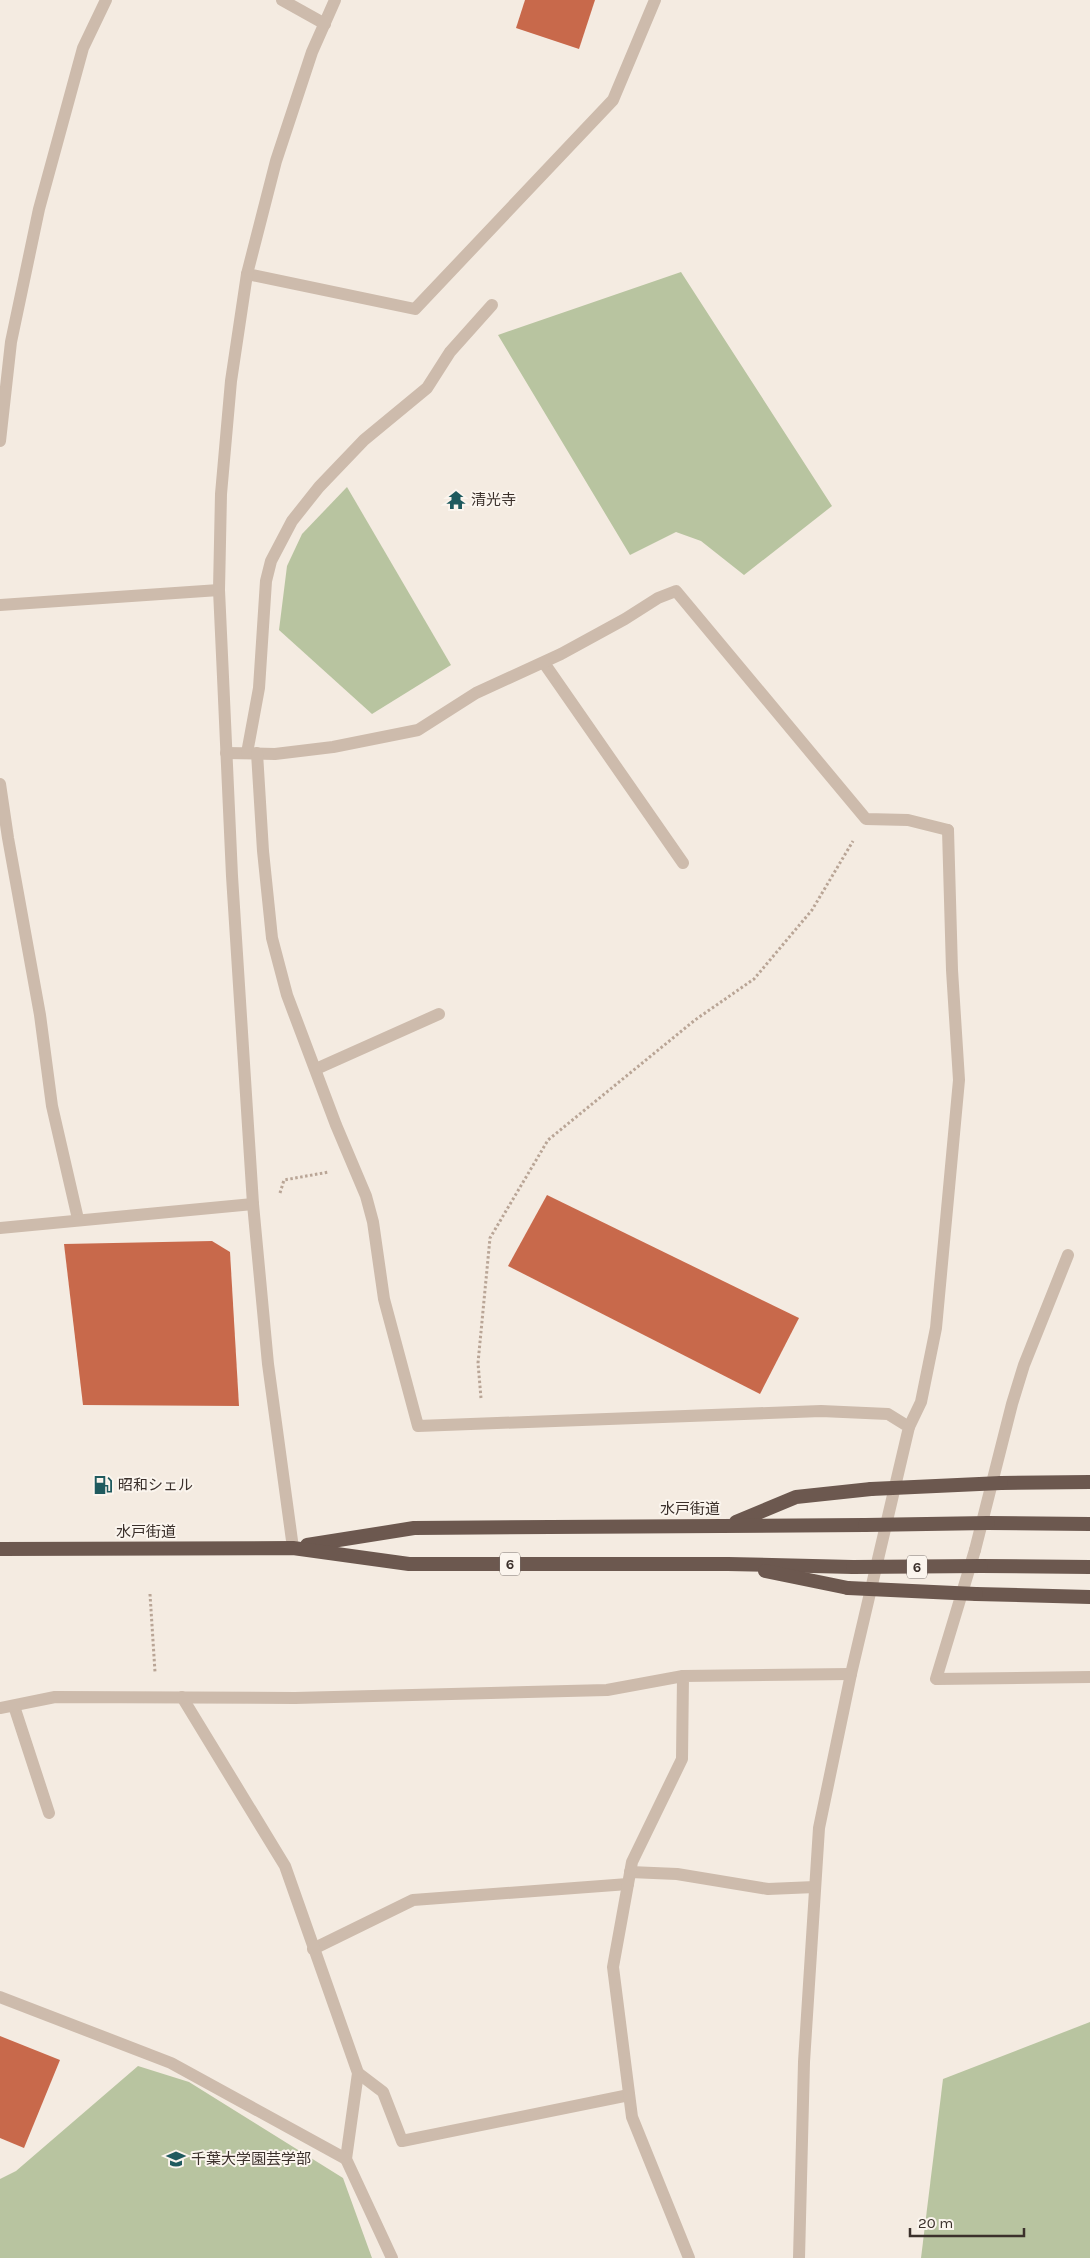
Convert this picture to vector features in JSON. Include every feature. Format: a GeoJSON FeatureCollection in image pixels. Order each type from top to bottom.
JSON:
{"type":"FeatureCollection","features":[{"type":"Feature","properties":{"kind":"highway"},"geometry":{"type":"LineString","coordinates":[[728,1525],[796,1497],[871,1489],[1001,1483],[1090,1482]]}},
{"type":"Feature","properties":{"kind":"highway","name":"水戸街道"},"geometry":{"type":"LineString","coordinates":[[293,1548],[414,1528],[988,1523],[1090,1524]]}},
{"type":"Feature","properties":{"kind":"highway","name":"水戸街道"},"geometry":{"type":"LineString","coordinates":[[0,1549],[293,1548],[409,1564],[1090,1567]]}},
{"type":"Feature","properties":{"kind":"highway"},"geometry":{"type":"LineString","coordinates":[[728,1564],[848,1588],[1090,1597]]}},
{"type":"Feature","properties":{"kind":"street"},"geometry":{"type":"LineString","coordinates":[[0,441],[11,342],[38,209],[83,48],[106,0]]}},
{"type":"Feature","properties":{"kind":"street"},"geometry":{"type":"LineString","coordinates":[[282,0],[325,24]]}},
{"type":"Feature","properties":{"kind":"street"},"geometry":{"type":"LineString","coordinates":[[293,1548],[268,1364],[253,1204],[226,753],[219,590],[221,494],[230,390],[247,274],[276,161],[312,52],[335,0]]}},
{"type":"Feature","properties":{"kind":"street"},"geometry":{"type":"LineString","coordinates":[[247,274],[415,309],[613,100],[655,0]]}},
{"type":"Feature","properties":{"kind":"street"},"geometry":{"type":"LineString","coordinates":[[492,305],[450,352],[427,388],[364,440],[319,487],[292,521],[271,561],[266,581],[252,753],[272,938],[287,995],[336,1125],[366,1196],[373,1222],[384,1299],[418,1426],[821,1411],[888,1414],[909,1427]]}},
{"type":"Feature","properties":{"kind":"street"},"geometry":{"type":"LineString","coordinates":[[0,605],[219,590]]}},
{"type":"Feature","properties":{"kind":"street"},"geometry":{"type":"LineString","coordinates":[[226,753],[275,754],[333,747],[418,730],[476,693],[544,663],[625,619],[658,598],[676,591],[866,819],[908,820],[948,830],[952,970],[959,1080],[936,1328],[921,1402],[909,1427],[851,1674],[819,1828],[804,2062],[799,2258]]}},
{"type":"Feature","properties":{"kind":"street"},"geometry":{"type":"LineString","coordinates":[[544,663],[683,863]]}},
{"type":"Feature","properties":{"kind":"street"},"geometry":{"type":"LineString","coordinates":[[0,784],[40,1015],[52,1106],[78,1219]]}},
{"type":"Feature","properties":{"kind":"street"},"geometry":{"type":"LineString","coordinates":[[316,1068],[440,1014]]}},
{"type":"Feature","properties":{"kind":"street"},"geometry":{"type":"LineString","coordinates":[[0,1228],[78,1219],[253,1204]]}},
{"type":"Feature","properties":{"kind":"street"},"geometry":{"type":"LineString","coordinates":[[1068,1256],[1022,1373],[975,1550],[936,1679],[1090,1677]]}},
{"type":"Feature","properties":{"kind":"street"},"geometry":{"type":"LineString","coordinates":[[0,1708],[55,1697],[295,1698],[607,1690],[683,1676],[851,1674]]}},
{"type":"Feature","properties":{"kind":"street"},"geometry":{"type":"LineString","coordinates":[[683,1676],[682,1759],[632,1862],[613,1967],[632,2117],[690,2258]]}},
{"type":"Feature","properties":{"kind":"street"},"geometry":{"type":"LineString","coordinates":[[182,1697],[285,1866],[358,2073],[346,2159],[392,2258]]}},
{"type":"Feature","properties":{"kind":"street"},"geometry":{"type":"LineString","coordinates":[[14,1706],[49,1813]]}},
{"type":"Feature","properties":{"kind":"street"},"geometry":{"type":"LineString","coordinates":[[313,1949],[412,1900],[677,1874],[768,1889],[815,1887]]}},
{"type":"Feature","properties":{"kind":"street"},"geometry":{"type":"LineString","coordinates":[[0,1996],[172,2063],[346,2159]]}},
{"type":"Feature","properties":{"kind":"street"},"geometry":{"type":"LineString","coordinates":[[358,2073],[383,2092],[402,2141],[629,2095]]}},
{"type":"Feature","properties":{"kind":"path"},"geometry":{"type":"LineString","coordinates":[[484,1424],[478,1363],[490,1238],[548,1140],[694,1020],[754,979],[812,910],[866,819]]}},
{"type":"Feature","properties":{"kind":"path"},"geometry":{"type":"LineString","coordinates":[[280,1196],[284,1180],[354,1168]]}},
{"type":"Feature","properties":{"kind":"path"},"geometry":{"type":"LineString","coordinates":[[150,1594],[157,1697]]}},
{"type":"Feature","properties":{"kind":"green space"},"geometry":{"type":"Polygon","coordinates":[[[681,272],[832,506],[744,575],[701,541],[676,532],[630,555],[498,335],[681,272]]]}},
{"type":"Feature","properties":{"kind":"green space"},"geometry":{"type":"Polygon","coordinates":[[[347,487],[451,665],[372,714],[279,630],[287,566],[302,534],[347,487]]]}},
{"type":"Feature","properties":{"kind":"green space"},"geometry":{"type":"Polygon","coordinates":[[[1090,2022],[1090,2258],[921,2258],[943,2079],[1090,2022]]]}},
{"type":"Feature","properties":{"kind":"green space","name":"千葉大学園芸学部"},"geometry":{"type":"Polygon","coordinates":[[[138,2066],[189,2082],[343,2178],[372,2258],[0,2258],[0,2179],[16,2171],[138,2066]]]}},
{"type":"Feature","properties":{"kind":"building"},"geometry":{"type":"Polygon","coordinates":[[[525,0],[595,0],[579,49],[516,28],[525,0]]]}},
{"type":"Feature","properties":{"kind":"building"},"geometry":{"type":"Polygon","coordinates":[[[547,1195],[799,1318],[760,1394],[508,1266],[547,1195]]]}},
{"type":"Feature","properties":{"kind":"building"},"geometry":{"type":"Polygon","coordinates":[[[212,1241],[230,1252],[239,1406],[83,1405],[64,1244],[212,1241]]]}},
{"type":"Feature","properties":{"kind":"building"},"geometry":{"type":"Polygon","coordinates":[[[0,2036],[60,2060],[24,2148],[0,2138],[0,2036]]]}},
{"type":"Feature","properties":{"kind":"place","name":"清光寺"},"geometry":{"type":"Point","coordinates":[456,500]}},
{"type":"Feature","properties":{"kind":"place","name":"昭和シェル"},"geometry":{"type":"Point","coordinates":[103,1485]}},
{"type":"Feature","properties":{"kind":"place","name":"千葉大学園芸学部"},"geometry":{"type":"Point","coordinates":[176,2159]}}]}
